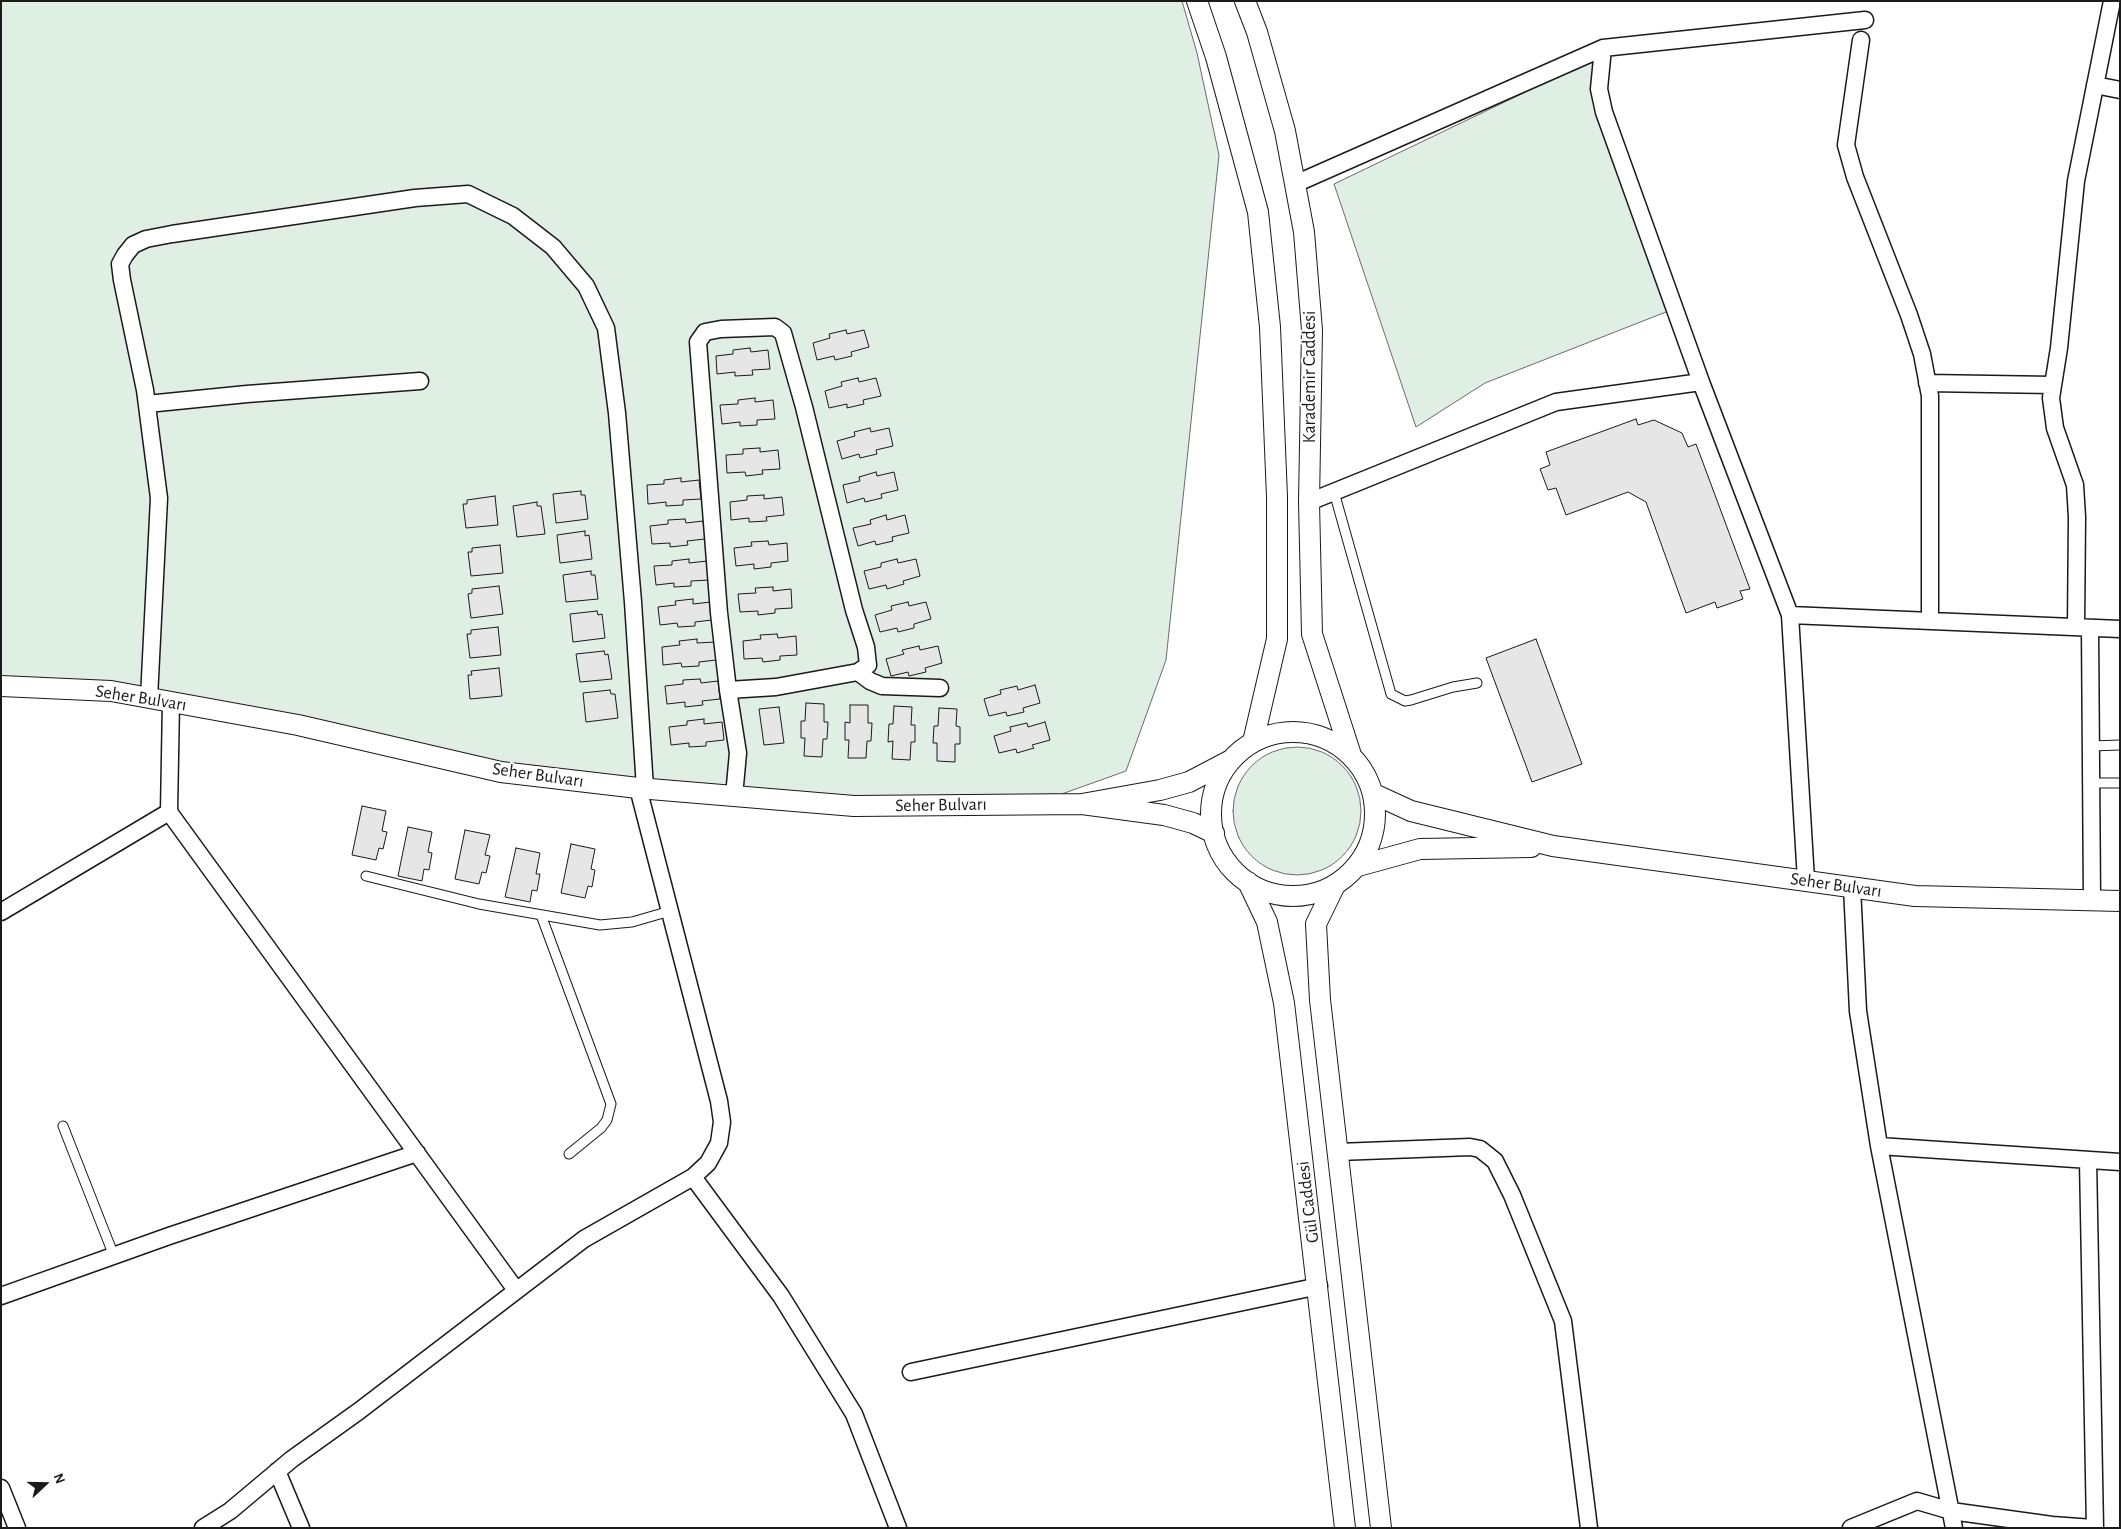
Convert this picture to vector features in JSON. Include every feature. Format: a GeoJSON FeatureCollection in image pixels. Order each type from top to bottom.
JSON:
{"type":"FeatureCollection","features":[{"type":"Feature","properties":{"kind":"street","name":"Karademir Caddesi"},"geometry":{"type":"LineString","coordinates":[[1197,1],[1216,58],[1258,212],[1270,327],[1277,497],[1277,639],[1252,742]]}},
{"type":"Feature","properties":{"kind":"street","name":"Karademir Caddesi"},"geometry":{"type":"LineString","coordinates":[[1245,1],[1257,32],[1285,131],[1304,232],[1312,330],[1309,502],[1312,634],[1351,755]]}},
{"type":"Feature","properties":{"kind":"street"},"geometry":{"type":"LineString","coordinates":[[2092,901],[2091,746],[2075,485],[2055,428],[2051,398],[2059,348],[2076,181],[2112,1]]}},
{"type":"Feature","properties":{"kind":"street"},"geometry":{"type":"LineString","coordinates":[[1295,184],[1603,48],[1865,20]]}},
{"type":"Feature","properties":{"kind":"street"},"geometry":{"type":"LineString","coordinates":[[1861,40],[1846,146],[1855,177],[1909,315],[1922,354],[1927,383],[1931,434],[1930,621]]}},
{"type":"Feature","properties":{"kind":"street"},"geometry":{"type":"LineString","coordinates":[[1603,48],[1599,89],[1604,112],[1701,382],[1790,615],[1806,880]]}},
{"type":"Feature","properties":{"kind":"street"},"geometry":{"type":"LineString","coordinates":[[2095,85],[2120,90]]}},
{"type":"Feature","properties":{"kind":"street"},"geometry":{"type":"LineString","coordinates":[[149,698],[159,498],[147,404],[120,264],[134,245],[146,239],[415,198],[468,194],[499,208],[534,231],[571,266],[586,286],[606,328],[617,413],[634,602],[641,788],[670,912],[720,1101],[722,1122],[719,1144],[708,1163],[693,1178],[584,1239],[277,1471],[230,1511],[203,1528]]}},
{"type":"Feature","properties":{"kind":"street"},"geometry":{"type":"LineString","coordinates":[[728,690],[776,687],[858,672],[868,665],[866,647],[854,610],[804,407],[783,333],[774,327],[721,329],[705,332],[698,342],[719,613],[728,690],[738,753],[734,796]]}},
{"type":"Feature","properties":{"kind":"street"},"geometry":{"type":"LineString","coordinates":[[147,404],[247,394],[420,381]]}},
{"type":"Feature","properties":{"kind":"street"},"geometry":{"type":"LineString","coordinates":[[1309,502],[1556,402],[1701,382]]}},
{"type":"Feature","properties":{"kind":"street"},"geometry":{"type":"LineString","coordinates":[[1927,383],[2053,386]]}},
{"type":"Feature","properties":{"kind":"street"},"geometry":{"type":"LineString","coordinates":[[1790,615],[2120,629]]}},
{"type":"Feature","properties":{"kind":"street"},"geometry":{"type":"LineString","coordinates":[[858,672],[870,681],[882,686],[940,688]]}},
{"type":"Feature","properties":{"kind":"street","name":"Seher Bulvarı"},"geometry":{"type":"LineString","coordinates":[[1,686],[110,691],[298,725],[501,772],[641,788],[854,806],[1082,804],[1164,815],[1193,822],[1214,833]]}},
{"type":"Feature","properties":{"kind":"street"},"geometry":{"type":"LineString","coordinates":[[171,702],[169,812],[516,1290]]}},
{"type":"Feature","properties":{"kind":"street"},"geometry":{"type":"LineString","coordinates":[[1281,732],[1312,733],[1326,738],[1351,755],[1361,766],[1374,794],[1375,824],[1372,839],[1358,866],[1335,885],[1306,895],[1291,896],[1276,894],[1248,882],[1226,861],[1214,833],[1211,818],[1215,788],[1230,761],[1252,742],[1281,732]]}},
{"type":"Feature","properties":{"kind":"street","name":"Seher Bulvarı"},"geometry":{"type":"LineString","coordinates":[[1082,804],[1160,790],[1189,782],[1230,761]]}},
{"type":"Feature","properties":{"kind":"street","name":"Seher Bulvarı"},"geometry":{"type":"LineString","coordinates":[[1374,794],[1411,811],[1553,846],[1915,896],[2120,901]]}},
{"type":"Feature","properties":{"kind":"street"},"geometry":{"type":"LineString","coordinates":[[1,912],[169,812]]}},
{"type":"Feature","properties":{"kind":"street","name":"Seher Bulvarı"},"geometry":{"type":"LineString","coordinates":[[1358,866],[1420,849],[1553,846]]}},
{"type":"Feature","properties":{"kind":"street","name":"Gül Caddesi"},"geometry":{"type":"LineString","coordinates":[[1248,882],[1267,922],[1284,1003],[1319,1286],[1338,1479],[1345,1528]]}},
{"type":"Feature","properties":{"kind":"street","name":"Gül Caddesi"},"geometry":{"type":"LineString","coordinates":[[1335,885],[1316,924],[1320,1000],[1373,1474],[1381,1528]]}},
{"type":"Feature","properties":{"kind":"street"},"geometry":{"type":"LineString","coordinates":[[1852,887],[1858,1011],[1879,1146],[1954,1528]]}},
{"type":"Feature","properties":{"kind":"street"},"geometry":{"type":"LineString","coordinates":[[1879,1146],[2120,1162]]}},
{"type":"Feature","properties":{"kind":"street"},"geometry":{"type":"LineString","coordinates":[[1338,1152],[1470,1147],[1480,1149],[1495,1162],[1516,1204],[1563,1320],[1589,1528]]}},
{"type":"Feature","properties":{"kind":"street"},"geometry":{"type":"LineString","coordinates":[[1,1296],[417,1153]]}},
{"type":"Feature","properties":{"kind":"street"},"geometry":{"type":"LineString","coordinates":[[1851,1528],[1916,1501],[1951,1511],[2052,1525],[2094,1528],[2088,1160]]}},
{"type":"Feature","properties":{"kind":"street"},"geometry":{"type":"LineString","coordinates":[[693,1178],[781,1296],[854,1414],[898,1528]]}},
{"type":"Feature","properties":{"kind":"street"},"geometry":{"type":"LineString","coordinates":[[911,1372],[1319,1286]]}},
{"type":"Feature","properties":{"kind":"street"},"geometry":{"type":"LineString","coordinates":[[277,1471],[301,1528]]}},
{"type":"Feature","properties":{"kind":"street"},"geometry":{"type":"LineString","coordinates":[[1,1488],[17,1528]]}},
{"type":"Feature","properties":{"kind":"lane"},"geometry":{"type":"LineString","coordinates":[[1334,492],[1392,694],[1404,701],[1453,687],[1477,683]]}},
{"type":"Feature","properties":{"kind":"lane"},"geometry":{"type":"LineString","coordinates":[[2091,746],[2120,745]]}},
{"type":"Feature","properties":{"kind":"lane"},"geometry":{"type":"LineString","coordinates":[[2091,783],[2120,783]]}},
{"type":"Feature","properties":{"kind":"lane"},"geometry":{"type":"LineString","coordinates":[[366,876],[480,904],[600,925],[632,922],[670,912]]}},
{"type":"Feature","properties":{"kind":"lane"},"geometry":{"type":"LineString","coordinates":[[541,915],[611,1104],[607,1120],[601,1128],[569,1154]]}},
{"type":"Feature","properties":{"kind":"lane"},"geometry":{"type":"LineString","coordinates":[[63,1126],[114,1256]]}},
{"type":"Feature","properties":{"kind":"green space"},"geometry":{"type":"Polygon","coordinates":[[[1,1],[1182,1],[1197,53],[1219,155],[1166,660],[1126,771],[1045,800],[960,803],[589,782],[146,697],[1,689],[1,1]]]}},
{"type":"Feature","properties":{"kind":"green space"},"geometry":{"type":"Polygon","coordinates":[[[1592,60],[1671,310],[1485,383],[1416,427],[1334,184],[1592,60]]]}},
{"type":"Feature","properties":{"kind":"green space"},"geometry":{"type":"Polygon","coordinates":[[[1297,747],[1322,752],[1342,766],[1356,786],[1361,811],[1356,836],[1342,856],[1322,870],[1297,875],[1272,870],[1252,856],[1238,836],[1233,811],[1238,786],[1252,766],[1272,752],[1297,747]]]}},
{"type":"Feature","properties":{"kind":"building"},"geometry":{"type":"Polygon","coordinates":[[[846,330],[847,334],[864,330],[869,347],[851,352],[852,356],[835,360],[834,356],[817,360],[813,343],[830,338],[829,334],[846,330]]]}},
{"type":"Feature","properties":{"kind":"building"},"geometry":{"type":"Polygon","coordinates":[[[750,348],[751,352],[768,350],[770,369],[752,370],[753,375],[735,376],[735,372],[717,374],[716,356],[733,354],[733,350],[750,348]]]}},
{"type":"Feature","properties":{"kind":"building"},"geometry":{"type":"Polygon","coordinates":[[[858,378],[859,382],[876,378],[881,396],[863,400],[864,404],[847,408],[847,404],[829,408],[825,391],[842,386],[841,382],[858,378]]]}},
{"type":"Feature","properties":{"kind":"building"},"geometry":{"type":"Polygon","coordinates":[[[755,398],[755,402],[773,400],[775,419],[757,420],[757,425],[740,426],[740,422],[722,424],[720,405],[738,404],[738,400],[755,398]]]}},
{"type":"Feature","properties":{"kind":"building"},"geometry":{"type":"Polygon","coordinates":[[[1636,419],[1638,425],[1654,420],[1682,433],[1688,447],[1696,444],[1750,589],[1740,591],[1743,599],[1717,608],[1715,602],[1686,613],[1646,502],[1628,492],[1566,515],[1556,488],[1548,490],[1540,469],[1550,465],[1546,452],[1636,419]]]}},
{"type":"Feature","properties":{"kind":"building"},"geometry":{"type":"Polygon","coordinates":[[[870,428],[871,432],[889,428],[893,446],[876,450],[877,454],[860,458],[859,454],[842,459],[837,441],[855,436],[854,432],[870,428]]]}},
{"type":"Feature","properties":{"kind":"building"},"geometry":{"type":"Polygon","coordinates":[[[760,448],[760,452],[778,450],[780,469],[762,470],[763,474],[746,476],[745,472],[727,473],[726,455],[743,454],[743,449],[760,448]]]}},
{"type":"Feature","properties":{"kind":"building"},"geometry":{"type":"Polygon","coordinates":[[[876,472],[877,476],[894,472],[898,490],[881,494],[882,498],[865,502],[864,498],[847,503],[843,485],[860,481],[859,477],[876,472]]]}},
{"type":"Feature","properties":{"kind":"building"},"geometry":{"type":"Polygon","coordinates":[[[681,478],[681,482],[699,480],[701,499],[683,500],[683,505],[666,506],[666,502],[648,504],[647,485],[664,484],[664,480],[681,478]]]}},
{"type":"Feature","properties":{"kind":"building"},"geometry":{"type":"Polygon","coordinates":[[[581,491],[581,495],[585,495],[588,519],[556,523],[553,494],[581,491]]]}},
{"type":"Feature","properties":{"kind":"building"},"geometry":{"type":"Polygon","coordinates":[[[764,495],[764,499],[782,497],[784,515],[766,517],[767,521],[749,522],[749,518],[731,520],[730,502],[747,500],[747,496],[764,495]]]}},
{"type":"Feature","properties":{"kind":"building"},"geometry":{"type":"Polygon","coordinates":[[[495,496],[498,525],[466,528],[463,504],[467,504],[467,500],[495,496]]]}},
{"type":"Feature","properties":{"kind":"building"},"geometry":{"type":"Polygon","coordinates":[[[537,502],[537,506],[541,506],[545,534],[517,537],[513,506],[537,502]]]}},
{"type":"Feature","properties":{"kind":"building"},"geometry":{"type":"Polygon","coordinates":[[[886,515],[887,520],[905,515],[909,533],[892,537],[893,541],[876,545],[875,541],[858,546],[853,528],[871,524],[870,520],[886,515]]]}},
{"type":"Feature","properties":{"kind":"building"},"geometry":{"type":"Polygon","coordinates":[[[685,519],[686,523],[703,521],[705,539],[687,541],[688,545],[670,547],[670,543],[652,544],[650,526],[668,524],[668,520],[685,519]]]}},
{"type":"Feature","properties":{"kind":"building"},"geometry":{"type":"Polygon","coordinates":[[[585,531],[585,536],[589,535],[592,559],[560,563],[557,535],[585,531]]]}},
{"type":"Feature","properties":{"kind":"building"},"geometry":{"type":"Polygon","coordinates":[[[768,541],[769,545],[787,543],[788,561],[771,563],[771,567],[754,569],[754,564],[736,566],[734,548],[752,546],[751,542],[768,541]]]}},
{"type":"Feature","properties":{"kind":"building"},"geometry":{"type":"Polygon","coordinates":[[[500,545],[503,573],[471,576],[468,552],[472,552],[472,548],[500,545]]]}},
{"type":"Feature","properties":{"kind":"building"},"geometry":{"type":"Polygon","coordinates":[[[689,559],[689,563],[707,561],[709,580],[691,581],[691,586],[674,587],[674,583],[656,585],[654,566],[672,565],[672,561],[689,559]]]}},
{"type":"Feature","properties":{"kind":"building"},"geometry":{"type":"Polygon","coordinates":[[[897,559],[898,563],[916,559],[920,576],[903,581],[904,584],[887,589],[886,585],[869,589],[864,571],[881,567],[881,563],[897,559]]]}},
{"type":"Feature","properties":{"kind":"building"},"geometry":{"type":"Polygon","coordinates":[[[591,571],[591,575],[595,575],[598,599],[566,602],[563,575],[591,571]]]}},
{"type":"Feature","properties":{"kind":"building"},"geometry":{"type":"Polygon","coordinates":[[[499,586],[503,614],[471,618],[468,594],[472,593],[472,589],[499,586]]]}},
{"type":"Feature","properties":{"kind":"building"},"geometry":{"type":"Polygon","coordinates":[[[773,587],[773,591],[791,589],[792,608],[775,609],[775,613],[758,615],[758,611],[740,612],[738,594],[756,593],[755,588],[773,587]]]}},
{"type":"Feature","properties":{"kind":"building"},"geometry":{"type":"Polygon","coordinates":[[[693,599],[693,604],[711,602],[712,620],[695,622],[695,626],[678,627],[677,623],[660,625],[658,607],[676,605],[675,601],[693,599]]]}},
{"type":"Feature","properties":{"kind":"building"},"geometry":{"type":"Polygon","coordinates":[[[908,602],[909,606],[926,602],[931,619],[914,624],[914,628],[898,632],[897,628],[880,632],[875,615],[892,610],[891,606],[908,602]]]}},
{"type":"Feature","properties":{"kind":"building"},"geometry":{"type":"Polygon","coordinates":[[[597,611],[598,615],[602,614],[605,638],[573,642],[570,614],[597,611]]]}},
{"type":"Feature","properties":{"kind":"building"},"geometry":{"type":"Polygon","coordinates":[[[498,627],[501,655],[470,658],[467,634],[471,634],[471,630],[498,627]]]}},
{"type":"Feature","properties":{"kind":"building"},"geometry":{"type":"Polygon","coordinates":[[[777,634],[778,638],[796,636],[797,655],[780,656],[780,660],[763,662],[762,658],[744,659],[743,641],[761,639],[760,635],[777,634]]]}},
{"type":"Feature","properties":{"kind":"building"},"geometry":{"type":"Polygon","coordinates":[[[697,639],[697,643],[715,642],[716,660],[699,662],[699,666],[682,667],[681,663],[663,665],[662,647],[680,645],[679,641],[697,639]]]}},
{"type":"Feature","properties":{"kind":"building"},"geometry":{"type":"Polygon","coordinates":[[[1536,639],[1582,764],[1532,782],[1486,658],[1536,639]]]}},
{"type":"Feature","properties":{"kind":"building"},"geometry":{"type":"Polygon","coordinates":[[[919,646],[920,650],[938,646],[942,663],[925,668],[926,672],[909,676],[908,672],[891,676],[886,659],[904,654],[902,650],[919,646]]]}},
{"type":"Feature","properties":{"kind":"building"},"geometry":{"type":"Polygon","coordinates":[[[604,651],[605,655],[608,654],[612,679],[580,682],[576,654],[604,651]]]}},
{"type":"Feature","properties":{"kind":"building"},"geometry":{"type":"Polygon","coordinates":[[[499,668],[502,696],[470,699],[468,675],[472,675],[471,671],[499,668]]]}},
{"type":"Feature","properties":{"kind":"building"},"geometry":{"type":"Polygon","coordinates":[[[700,679],[701,683],[718,681],[720,699],[702,701],[703,705],[685,707],[685,702],[667,704],[665,686],[683,684],[683,680],[700,679]]]}},
{"type":"Feature","properties":{"kind":"building"},"geometry":{"type":"Polygon","coordinates":[[[1035,685],[1040,703],[1023,708],[1024,712],[1007,716],[1006,712],[989,716],[984,699],[1001,694],[1000,690],[1017,686],[1018,690],[1035,685]]]}},
{"type":"Feature","properties":{"kind":"building"},"geometry":{"type":"Polygon","coordinates":[[[610,690],[611,694],[615,694],[618,718],[586,722],[583,693],[610,690]]]}},
{"type":"Feature","properties":{"kind":"building"},"geometry":{"type":"Polygon","coordinates":[[[806,703],[824,704],[824,722],[828,722],[827,739],[823,739],[822,757],[804,756],[805,738],[801,738],[801,721],[805,721],[806,703]]]}},
{"type":"Feature","properties":{"kind":"building"},"geometry":{"type":"Polygon","coordinates":[[[850,705],[868,705],[868,723],[872,723],[871,741],[867,741],[866,758],[848,758],[849,740],[845,740],[845,722],[850,723],[850,705]]]}},
{"type":"Feature","properties":{"kind":"building"},"geometry":{"type":"Polygon","coordinates":[[[894,706],[912,707],[911,725],[915,725],[915,742],[911,742],[910,760],[892,759],[893,741],[888,742],[889,724],[893,724],[894,706]]]}},
{"type":"Feature","properties":{"kind":"building"},"geometry":{"type":"Polygon","coordinates":[[[779,707],[784,743],[764,745],[759,709],[779,707]]]}},
{"type":"Feature","properties":{"kind":"building"},"geometry":{"type":"Polygon","coordinates":[[[939,708],[957,709],[956,726],[960,727],[960,744],[955,744],[955,762],[937,761],[937,743],[933,743],[934,726],[938,726],[939,708]]]}},
{"type":"Feature","properties":{"kind":"building"},"geometry":{"type":"Polygon","coordinates":[[[704,719],[704,724],[722,722],[724,740],[706,742],[706,746],[689,747],[689,743],[671,745],[669,727],[687,725],[687,721],[704,719]]]}},
{"type":"Feature","properties":{"kind":"building"},"geometry":{"type":"Polygon","coordinates":[[[1045,722],[1050,740],[1032,745],[1034,748],[1017,753],[1016,749],[999,753],[994,736],[1011,731],[1010,727],[1027,723],[1028,727],[1045,722]]]}},
{"type":"Feature","properties":{"kind":"building"},"geometry":{"type":"Polygon","coordinates":[[[362,806],[386,811],[382,831],[387,832],[383,849],[379,848],[376,860],[352,855],[362,806]]]}},
{"type":"Feature","properties":{"kind":"building"},"geometry":{"type":"Polygon","coordinates":[[[408,827],[432,832],[428,852],[432,853],[429,870],[424,869],[422,881],[398,876],[408,827]]]}},
{"type":"Feature","properties":{"kind":"building"},"geometry":{"type":"Polygon","coordinates":[[[465,830],[490,835],[485,855],[490,856],[486,873],[482,872],[479,884],[455,879],[465,830]]]}},
{"type":"Feature","properties":{"kind":"building"},"geometry":{"type":"Polygon","coordinates":[[[571,844],[595,849],[591,869],[595,870],[592,887],[588,886],[585,898],[561,893],[571,844]]]}},
{"type":"Feature","properties":{"kind":"building"},"geometry":{"type":"Polygon","coordinates":[[[516,848],[540,853],[536,874],[540,874],[537,891],[532,890],[530,902],[505,897],[516,848]]]}}]}
